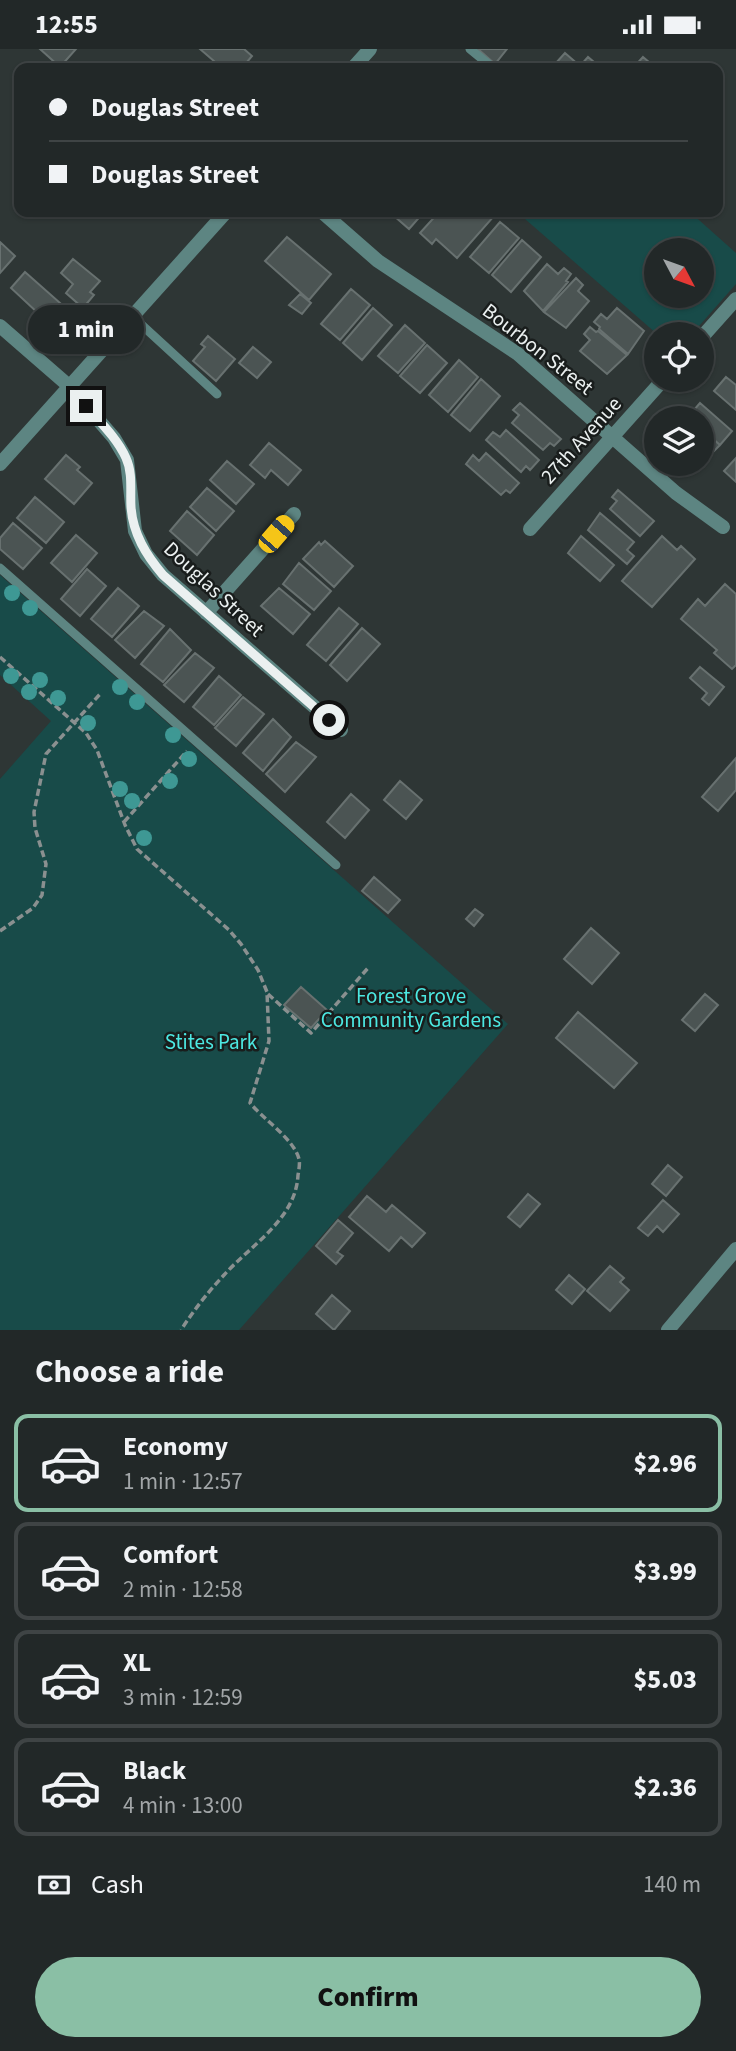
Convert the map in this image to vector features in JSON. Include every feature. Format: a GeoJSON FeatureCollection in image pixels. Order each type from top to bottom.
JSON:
{"type":"FeatureCollection","features":[{"type":"Feature","properties":{"kind":"street"},"geometry":{"type":"LineString","coordinates":[[357,63],[370,49]]}},
{"type":"Feature","properties":{"kind":"street"},"geometry":{"type":"LineString","coordinates":[[0,464],[221,217]]}},
{"type":"Feature","properties":{"kind":"street","name":"Bourbon Street"},"geometry":{"type":"LineString","coordinates":[[328,217],[378,261],[518,354],[676,493],[723,527]]}},
{"type":"Feature","properties":{"kind":"street"},"geometry":{"type":"LineString","coordinates":[[714,324],[736,299]]}},
{"type":"Feature","properties":{"kind":"street","name":"Douglas Street"},"geometry":{"type":"LineString","coordinates":[[0,325],[69,386],[114,438],[127,460],[135,531],[146,554],[163,575],[341,730]]}},
{"type":"Feature","properties":{"kind":"street","name":"27th Avenue"},"geometry":{"type":"LineString","coordinates":[[530,529],[652,392]]}},
{"type":"Feature","properties":{"kind":"street"},"geometry":{"type":"LineString","coordinates":[[206,613],[294,513]]}},
{"type":"Feature","properties":{"kind":"street"},"geometry":{"type":"LineString","coordinates":[[668,1330],[736,1249]]}},
{"type":"Feature","properties":{"kind":"lane"},"geometry":{"type":"LineString","coordinates":[[470,49],[487,63]]}},
{"type":"Feature","properties":{"kind":"lane"},"geometry":{"type":"LineString","coordinates":[[132,316],[217,394]]}},
{"type":"Feature","properties":{"kind":"lane"},"geometry":{"type":"LineString","coordinates":[[0,568],[336,865]]}},
{"type":"Feature","properties":{"kind":"path"},"geometry":{"type":"LineString","coordinates":[[0,657],[86,733],[97,750],[137,849],[229,930],[258,970],[267,992],[269,1041],[250,1103],[285,1136],[299,1158],[298,1183],[290,1205],[271,1231],[223,1276],[181,1330]]}},
{"type":"Feature","properties":{"kind":"path"},"geometry":{"type":"LineString","coordinates":[[0,932],[33,908],[41,895],[46,864],[34,820],[40,774],[46,754],[101,693]]}},
{"type":"Feature","properties":{"kind":"path"},"geometry":{"type":"LineString","coordinates":[[124,822],[195,741]]}},
{"type":"Feature","properties":{"kind":"path"},"geometry":{"type":"LineString","coordinates":[[267,992],[311,1033],[368,968]]}},
{"type":"Feature","properties":{"kind":"green space"},"geometry":{"type":"Polygon","coordinates":[[[523,217],[696,217],[736,253],[736,284],[703,322],[644,323],[523,217]]]}},
{"type":"Feature","properties":{"kind":"green space","name":"Stites Park"},"geometry":{"type":"Polygon","coordinates":[[[0,575],[508,1024],[239,1330],[0,1330],[0,779],[51,721],[0,675],[0,575]]]}},
{"type":"Feature","properties":{"kind":"building"},"geometry":{"type":"Polygon","coordinates":[[[40,49],[76,49],[64,63],[56,63],[40,49]]]}},
{"type":"Feature","properties":{"kind":"building"},"geometry":{"type":"Polygon","coordinates":[[[200,49],[244,49],[252,56],[246,63],[216,63],[200,49]]]}},
{"type":"Feature","properties":{"kind":"building"},"geometry":{"type":"Polygon","coordinates":[[[478,49],[507,49],[494,63],[478,49]]]}},
{"type":"Feature","properties":{"kind":"building"},"geometry":{"type":"Polygon","coordinates":[[[565,53],[577,63],[556,63],[565,53]]]}},
{"type":"Feature","properties":{"kind":"building"},"geometry":{"type":"Polygon","coordinates":[[[588,57],[595,63],[583,63],[588,57]]]}},
{"type":"Feature","properties":{"kind":"building"},"geometry":{"type":"Polygon","coordinates":[[[643,57],[650,63],[638,63],[643,57]]]}},
{"type":"Feature","properties":{"kind":"building"},"geometry":{"type":"Polygon","coordinates":[[[395,217],[420,217],[409,229],[395,217]]]}},
{"type":"Feature","properties":{"kind":"building"},"geometry":{"type":"Polygon","coordinates":[[[434,217],[493,217],[457,258],[436,239],[432,244],[420,233],[434,217]]]}},
{"type":"Feature","properties":{"kind":"building"},"geometry":{"type":"Polygon","coordinates":[[[500,222],[519,238],[489,273],[470,257],[500,222]]]}},
{"type":"Feature","properties":{"kind":"building"},"geometry":{"type":"Polygon","coordinates":[[[287,237],[331,274],[309,300],[265,261],[287,237]]]}},
{"type":"Feature","properties":{"kind":"building"},"geometry":{"type":"Polygon","coordinates":[[[522,240],[541,257],[511,292],[492,275],[522,240]]]}},
{"type":"Feature","properties":{"kind":"building"},"geometry":{"type":"Polygon","coordinates":[[[0,242],[15,256],[0,273],[0,242]]]}},
{"type":"Feature","properties":{"kind":"building"},"geometry":{"type":"Polygon","coordinates":[[[73,259],[100,281],[90,292],[94,295],[83,308],[66,293],[73,284],[61,273],[73,259]]]}},
{"type":"Feature","properties":{"kind":"building"},"geometry":{"type":"Polygon","coordinates":[[[547,264],[558,274],[564,268],[571,274],[566,281],[568,282],[543,311],[524,291],[547,264]]]}},
{"type":"Feature","properties":{"kind":"building"},"geometry":{"type":"Polygon","coordinates":[[[25,272],[68,310],[53,327],[11,288],[25,272]]]}},
{"type":"Feature","properties":{"kind":"building"},"geometry":{"type":"Polygon","coordinates":[[[576,278],[583,285],[578,291],[589,301],[566,328],[544,312],[576,278]]]}},
{"type":"Feature","properties":{"kind":"building"},"geometry":{"type":"Polygon","coordinates":[[[351,289],[370,305],[340,340],[321,324],[351,289]]]}},
{"type":"Feature","properties":{"kind":"building"},"geometry":{"type":"Polygon","coordinates":[[[300,294],[311,303],[302,314],[289,305],[300,294]]]}},
{"type":"Feature","properties":{"kind":"building"},"geometry":{"type":"Polygon","coordinates":[[[373,308],[392,325],[362,360],[343,343],[373,308]]]}},
{"type":"Feature","properties":{"kind":"building"},"geometry":{"type":"Polygon","coordinates":[[[617,308],[644,331],[628,354],[594,322],[601,314],[607,319],[617,308]]]}},
{"type":"Feature","properties":{"kind":"building"},"geometry":{"type":"Polygon","coordinates":[[[405,325],[425,343],[398,373],[378,356],[405,325]]]}},
{"type":"Feature","properties":{"kind":"building"},"geometry":{"type":"Polygon","coordinates":[[[590,327],[627,355],[607,374],[580,351],[590,340],[584,334],[590,327]]]}},
{"type":"Feature","properties":{"kind":"building"},"geometry":{"type":"Polygon","coordinates":[[[208,336],[235,359],[216,381],[193,361],[205,347],[201,344],[208,336]]]}},
{"type":"Feature","properties":{"kind":"building"},"geometry":{"type":"Polygon","coordinates":[[[427,345],[447,363],[420,393],[400,376],[427,345]]]}},
{"type":"Feature","properties":{"kind":"building"},"geometry":{"type":"Polygon","coordinates":[[[253,347],[271,362],[257,378],[239,363],[253,347]]]}},
{"type":"Feature","properties":{"kind":"building"},"geometry":{"type":"Polygon","coordinates":[[[459,360],[478,377],[448,412],[429,395],[459,360]]]}},
{"type":"Feature","properties":{"kind":"building"},"geometry":{"type":"Polygon","coordinates":[[[726,377],[736,385],[736,410],[714,391],[726,377]]]}},
{"type":"Feature","properties":{"kind":"building"},"geometry":{"type":"Polygon","coordinates":[[[481,379],[500,396],[470,431],[451,415],[481,379]]]}},
{"type":"Feature","properties":{"kind":"building"},"geometry":{"type":"Polygon","coordinates":[[[520,403],[561,439],[554,446],[550,443],[543,450],[512,423],[519,415],[513,410],[520,403]]]}},
{"type":"Feature","properties":{"kind":"building"},"geometry":{"type":"Polygon","coordinates":[[[714,415],[732,431],[720,445],[714,440],[714,415]]]}},
{"type":"Feature","properties":{"kind":"building"},"geometry":{"type":"Polygon","coordinates":[[[506,430],[539,460],[530,470],[526,466],[521,472],[486,440],[493,432],[500,437],[506,430]]]}},
{"type":"Feature","properties":{"kind":"building"},"geometry":{"type":"Polygon","coordinates":[[[714,440],[720,445],[714,451],[714,440]]]}},
{"type":"Feature","properties":{"kind":"building"},"geometry":{"type":"Polygon","coordinates":[[[269,443],[301,470],[288,485],[271,470],[265,478],[250,465],[269,443]]]}},
{"type":"Feature","properties":{"kind":"building"},"geometry":{"type":"Polygon","coordinates":[[[486,453],[519,483],[510,493],[506,490],[501,495],[466,464],[473,455],[479,461],[486,453]]]}},
{"type":"Feature","properties":{"kind":"building"},"geometry":{"type":"Polygon","coordinates":[[[66,455],[80,467],[77,470],[92,483],[74,504],[45,479],[66,455]]]}},
{"type":"Feature","properties":{"kind":"building"},"geometry":{"type":"Polygon","coordinates":[[[736,458],[736,482],[724,471],[736,458]]]}},
{"type":"Feature","properties":{"kind":"building"},"geometry":{"type":"Polygon","coordinates":[[[227,461],[254,484],[236,504],[210,480],[227,461]]]}},
{"type":"Feature","properties":{"kind":"building"},"geometry":{"type":"Polygon","coordinates":[[[207,488],[234,511],[216,531],[190,507],[207,488]]]}},
{"type":"Feature","properties":{"kind":"building"},"geometry":{"type":"Polygon","coordinates":[[[618,490],[654,521],[640,536],[610,509],[617,501],[612,497],[618,490]]]}},
{"type":"Feature","properties":{"kind":"building"},"geometry":{"type":"Polygon","coordinates":[[[35,497],[64,522],[46,543],[17,518],[35,497]]]}},
{"type":"Feature","properties":{"kind":"building"},"geometry":{"type":"Polygon","coordinates":[[[187,511],[214,535],[197,555],[170,531],[187,511]]]}},
{"type":"Feature","properties":{"kind":"building"},"geometry":{"type":"Polygon","coordinates":[[[600,513],[634,542],[627,550],[634,556],[627,564],[588,530],[600,513]]]}},
{"type":"Feature","properties":{"kind":"building"},"geometry":{"type":"Polygon","coordinates":[[[13,523],[42,548],[23,569],[0,549],[0,538],[13,523]]]}},
{"type":"Feature","properties":{"kind":"building"},"geometry":{"type":"Polygon","coordinates":[[[76,535],[97,553],[72,582],[51,563],[76,535]]]}},
{"type":"Feature","properties":{"kind":"building"},"geometry":{"type":"Polygon","coordinates":[[[581,536],[614,565],[600,581],[568,553],[581,536]]]}},
{"type":"Feature","properties":{"kind":"building"},"geometry":{"type":"Polygon","coordinates":[[[662,536],[677,550],[681,546],[695,559],[652,607],[622,581],[662,536]]]}},
{"type":"Feature","properties":{"kind":"building"},"geometry":{"type":"Polygon","coordinates":[[[325,541],[353,566],[334,587],[303,559],[319,542],[321,545],[325,541]]]}},
{"type":"Feature","properties":{"kind":"building"},"geometry":{"type":"Polygon","coordinates":[[[299,563],[331,591],[314,610],[283,584],[299,563]]]}},
{"type":"Feature","properties":{"kind":"building"},"geometry":{"type":"Polygon","coordinates":[[[87,569],[106,586],[80,616],[61,599],[87,569]]]}},
{"type":"Feature","properties":{"kind":"building"},"geometry":{"type":"Polygon","coordinates":[[[725,584],[736,594],[736,665],[732,669],[714,653],[717,650],[681,619],[698,599],[705,606],[725,584]]]}},
{"type":"Feature","properties":{"kind":"building"},"geometry":{"type":"Polygon","coordinates":[[[118,588],[139,606],[112,637],[91,619],[118,588]]]}},
{"type":"Feature","properties":{"kind":"building"},"geometry":{"type":"Polygon","coordinates":[[[279,588],[310,614],[293,634],[261,606],[279,588]]]}},
{"type":"Feature","properties":{"kind":"building"},"geometry":{"type":"Polygon","coordinates":[[[339,608],[358,624],[326,661],[307,645],[339,608]]]}},
{"type":"Feature","properties":{"kind":"building"},"geometry":{"type":"Polygon","coordinates":[[[144,611],[164,626],[135,658],[115,640],[144,611]]]}},
{"type":"Feature","properties":{"kind":"building"},"geometry":{"type":"Polygon","coordinates":[[[362,628],[380,644],[347,681],[330,665],[362,628]]]}},
{"type":"Feature","properties":{"kind":"building"},"geometry":{"type":"Polygon","coordinates":[[[170,629],[191,650],[163,682],[141,664],[170,629]]]}},
{"type":"Feature","properties":{"kind":"building"},"geometry":{"type":"Polygon","coordinates":[[[195,653],[214,668],[184,702],[164,685],[195,653]]]}},
{"type":"Feature","properties":{"kind":"building"},"geometry":{"type":"Polygon","coordinates":[[[700,667],[724,687],[709,705],[702,699],[707,693],[690,678],[700,667]]]}},
{"type":"Feature","properties":{"kind":"building"},"geometry":{"type":"Polygon","coordinates":[[[219,676],[241,695],[214,725],[193,707],[219,676]]]}},
{"type":"Feature","properties":{"kind":"building"},"geometry":{"type":"Polygon","coordinates":[[[243,697],[264,714],[236,746],[215,728],[243,697]]]}},
{"type":"Feature","properties":{"kind":"building"},"geometry":{"type":"Polygon","coordinates":[[[273,719],[291,737],[263,771],[243,753],[273,719]]]}},
{"type":"Feature","properties":{"kind":"building"},"geometry":{"type":"Polygon","coordinates":[[[296,742],[316,757],[285,792],[266,774],[296,742]]]}},
{"type":"Feature","properties":{"kind":"building"},"geometry":{"type":"Polygon","coordinates":[[[736,758],[736,790],[718,811],[702,797],[736,758]]]}},
{"type":"Feature","properties":{"kind":"building"},"geometry":{"type":"Polygon","coordinates":[[[400,781],[422,800],[406,819],[384,800],[400,781]]]}},
{"type":"Feature","properties":{"kind":"building"},"geometry":{"type":"Polygon","coordinates":[[[351,794],[369,810],[345,838],[327,822],[351,794]]]}},
{"type":"Feature","properties":{"kind":"building"},"geometry":{"type":"Polygon","coordinates":[[[374,877],[400,900],[388,913],[362,891],[374,877]]]}},
{"type":"Feature","properties":{"kind":"building"},"geometry":{"type":"Polygon","coordinates":[[[475,909],[483,915],[474,926],[466,919],[475,909]]]}},
{"type":"Feature","properties":{"kind":"building"},"geometry":{"type":"Polygon","coordinates":[[[591,928],[619,953],[592,984],[564,959],[591,928]]]}},
{"type":"Feature","properties":{"kind":"building"},"geometry":{"type":"Polygon","coordinates":[[[301,987],[327,1010],[311,1028],[284,1005],[301,987]]]}},
{"type":"Feature","properties":{"kind":"building"},"geometry":{"type":"Polygon","coordinates":[[[705,994],[718,1005],[695,1031],[682,1020],[705,994]]]}},
{"type":"Feature","properties":{"kind":"building"},"geometry":{"type":"Polygon","coordinates":[[[578,1012],[637,1063],[614,1088],[556,1038],[578,1012]]]}},
{"type":"Feature","properties":{"kind":"building"},"geometry":{"type":"Polygon","coordinates":[[[668,1165],[682,1177],[666,1196],[652,1184],[668,1165]]]}},
{"type":"Feature","properties":{"kind":"building"},"geometry":{"type":"Polygon","coordinates":[[[528,1194],[540,1204],[520,1227],[508,1217],[528,1194]]]}},
{"type":"Feature","properties":{"kind":"building"},"geometry":{"type":"Polygon","coordinates":[[[367,1196],[386,1212],[392,1205],[425,1233],[412,1247],[401,1237],[389,1251],[349,1217],[367,1196]]]}},
{"type":"Feature","properties":{"kind":"building"},"geometry":{"type":"Polygon","coordinates":[[[663,1200],[679,1214],[663,1232],[657,1226],[648,1236],[638,1228],[663,1200]]]}},
{"type":"Feature","properties":{"kind":"building"},"geometry":{"type":"Polygon","coordinates":[[[338,1220],[353,1233],[337,1252],[343,1256],[336,1264],[316,1246],[338,1220]]]}},
{"type":"Feature","properties":{"kind":"building"},"geometry":{"type":"Polygon","coordinates":[[[610,1266],[624,1278],[620,1282],[629,1290],[610,1311],[587,1291],[610,1266]]]}},
{"type":"Feature","properties":{"kind":"building"},"geometry":{"type":"Polygon","coordinates":[[[569,1275],[585,1289],[572,1304],[556,1290],[569,1275]]]}},
{"type":"Feature","properties":{"kind":"building"},"geometry":{"type":"Polygon","coordinates":[[[332,1295],[350,1311],[334,1330],[316,1314],[332,1295]]]}},
{"type":"Feature","properties":{"kind":"route"},"geometry":{"type":"LineString","coordinates":[[86,406],[114,438],[127,460],[135,531],[146,554],[163,575],[329,720]]}},
{"type":"Feature","properties":{"kind":"park label","name":"Forest Grove Community Gardens"},"geometry":{"type":"Point","coordinates":[411,1008]}}]}
